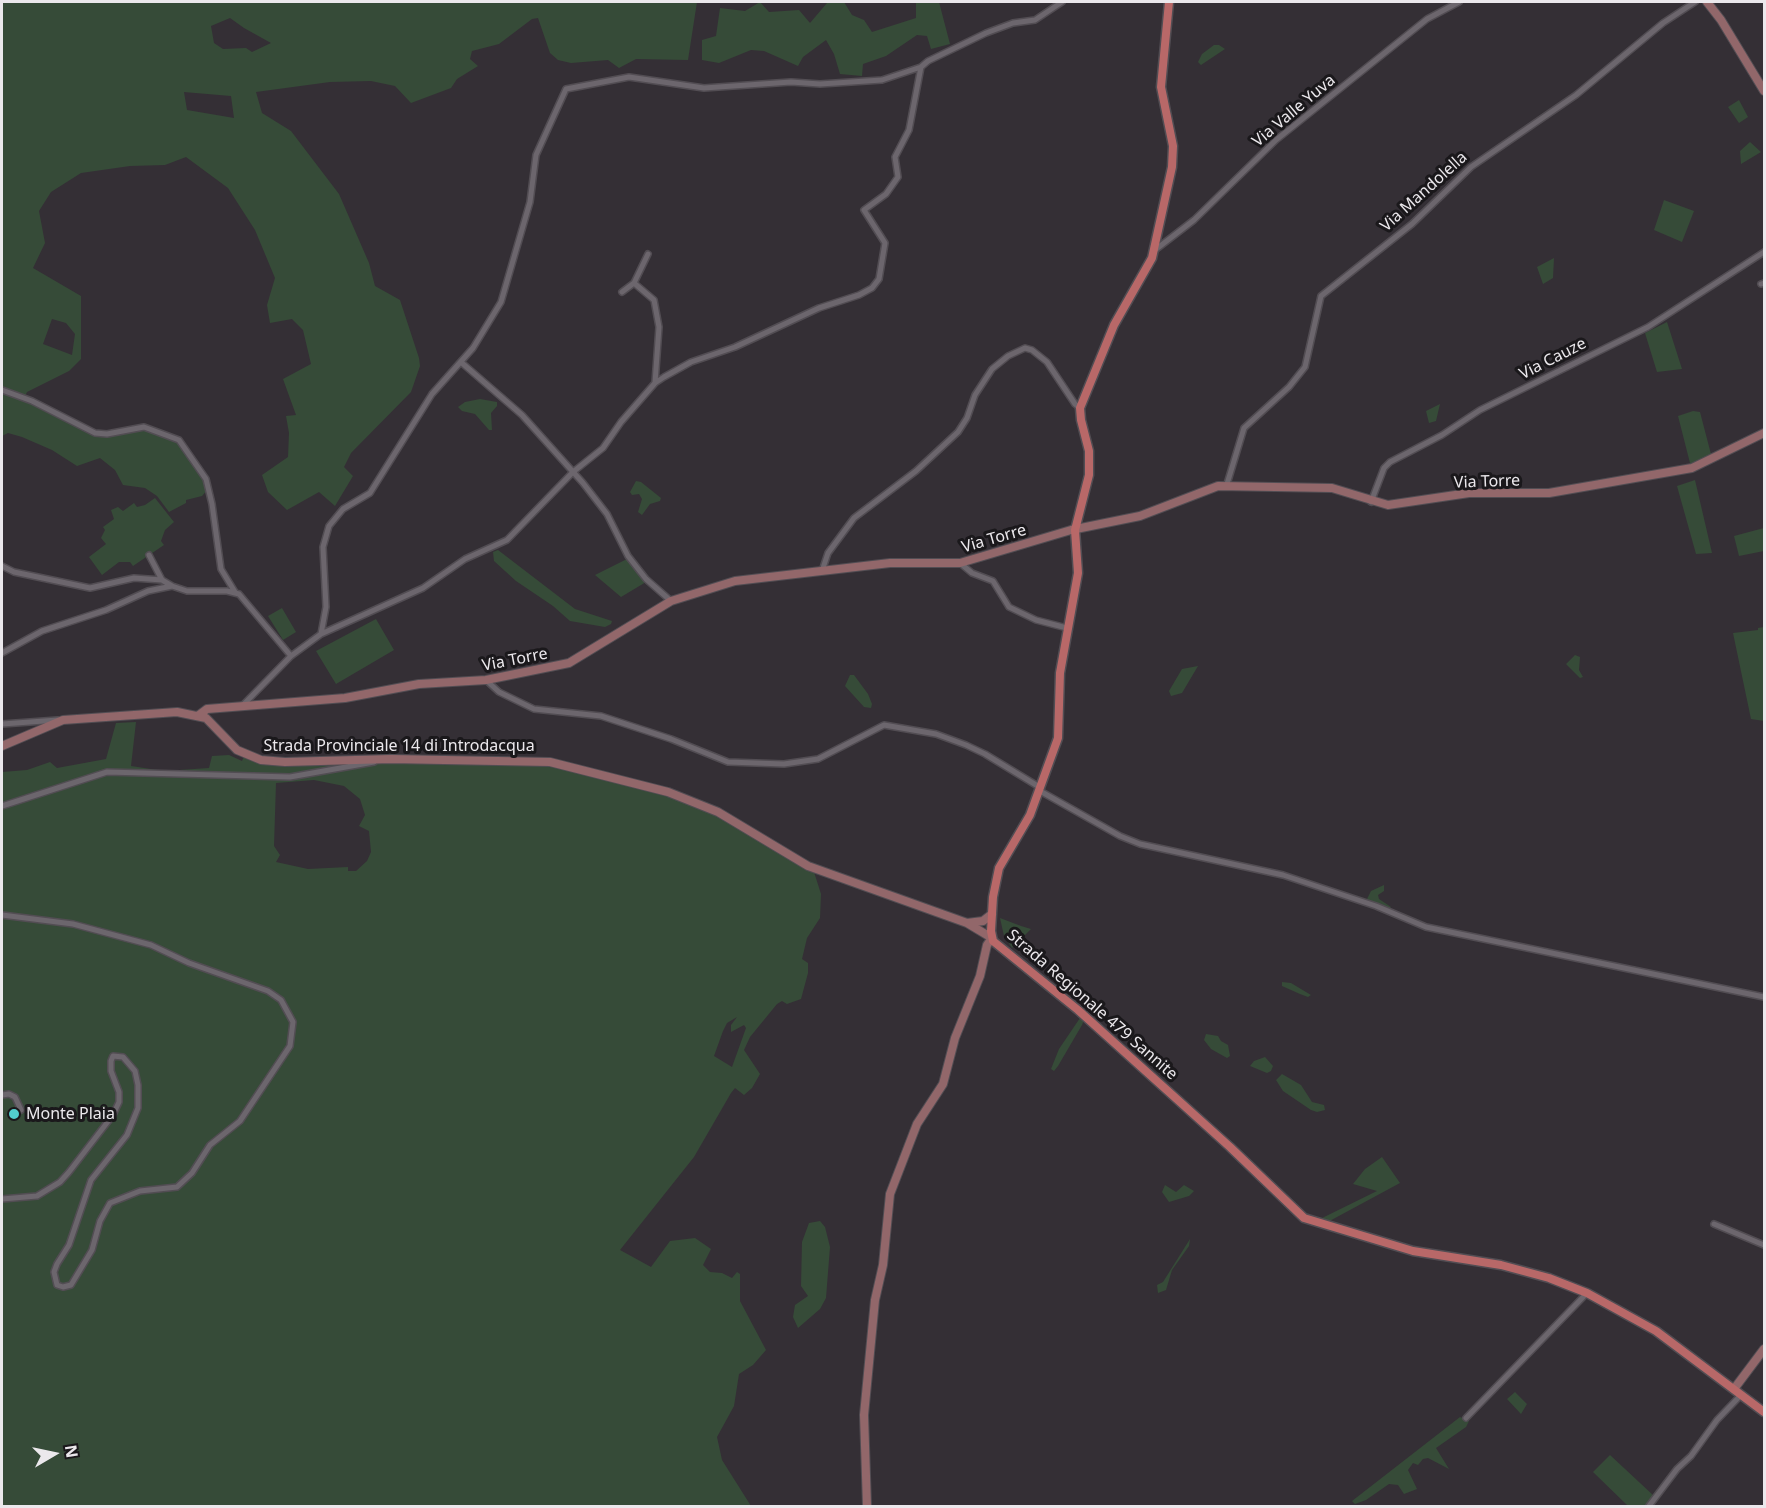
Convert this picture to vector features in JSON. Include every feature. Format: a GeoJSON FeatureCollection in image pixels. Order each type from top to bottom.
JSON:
{"type":"FeatureCollection","features":[{"type":"Feature","properties":{"kind":"main road"},"geometry":{"type":"LineString","coordinates":[[1080,408],[1114,325],[1146,273],[1155,250],[1173,160],[1161,87],[1169,2]]}},
{"type":"Feature","properties":{"kind":"main road"},"geometry":{"type":"LineString","coordinates":[[1707,2],[1721,20],[1764,91]]}},
{"type":"Feature","properties":{"kind":"main road","name":"Strada Regionale 479 Sannite"},"geometry":{"type":"LineString","coordinates":[[1080,408],[1090,467],[1075,530],[1078,573],[1060,673],[1058,738],[1030,815],[999,868],[992,914],[992,938],[998,946],[1087,1017],[1230,1147],[1304,1218],[1402,1249],[1500,1265],[1549,1278],[1587,1293],[1656,1331],[1764,1412]]}},
{"type":"Feature","properties":{"kind":"main road","name":"Via Torre"},"geometry":{"type":"LineString","coordinates":[[199,715],[207,709],[345,698],[419,684],[486,680],[569,663],[671,602],[742,579],[890,563],[960,563],[1075,530],[1140,516],[1203,490],[1227,484],[1332,488],[1388,506],[1469,493],[1548,493],[1676,473],[1692,468],[1764,433]]}},
{"type":"Feature","properties":{"kind":"main road"},"geometry":{"type":"LineString","coordinates":[[2,746],[63,720],[177,712],[199,715]]}},
{"type":"Feature","properties":{"kind":"main road","name":"Strada Provinciale 14 di Introdacqua"},"geometry":{"type":"LineString","coordinates":[[199,715],[211,721],[237,750],[261,760],[539,760],[632,782],[718,812],[808,866],[967,924],[992,938]]}},
{"type":"Feature","properties":{"kind":"main road"},"geometry":{"type":"LineString","coordinates":[[967,924],[983,921],[992,914]]}},
{"type":"Feature","properties":{"kind":"main road"},"geometry":{"type":"LineString","coordinates":[[867,1506],[864,1415],[875,1300],[883,1265],[890,1194],[917,1124],[943,1084],[955,1038],[980,975],[987,945],[992,938]]}},
{"type":"Feature","properties":{"kind":"main road"},"geometry":{"type":"LineString","coordinates":[[1738,1392],[1764,1349]]}},
{"type":"Feature","properties":{"kind":"street"},"geometry":{"type":"LineString","coordinates":[[321,634],[326,607],[323,547],[329,526],[343,509],[370,494],[432,394],[462,363],[487,325],[507,287],[530,202],[536,155],[566,89],[629,77],[704,88],[790,82],[848,84],[882,80],[921,67],[928,61],[986,33],[1013,23],[1035,20],[1062,2]]}},
{"type":"Feature","properties":{"kind":"street","name":"Via Valle Yuva"},"geometry":{"type":"LineString","coordinates":[[1155,250],[1194,220],[1276,140],[1427,19],[1459,2]]}},
{"type":"Feature","properties":{"kind":"street","name":"Via Mandolella"},"geometry":{"type":"LineString","coordinates":[[1227,484],[1244,428],[1281,395],[1305,368],[1321,296],[1412,225],[1471,167],[1576,95],[1663,23],[1695,2]]}},
{"type":"Feature","properties":{"kind":"street"},"geometry":{"type":"LineString","coordinates":[[242,706],[291,656],[321,634],[423,588],[465,559],[507,540],[573,472],[603,448],[621,422],[655,383],[690,362],[735,347],[819,308],[859,295],[876,283],[885,243],[864,210],[886,194],[898,177],[895,157],[909,130],[921,67]]}},
{"type":"Feature","properties":{"kind":"street","name":"Via Cauze"},"geometry":{"type":"LineString","coordinates":[[1371,502],[1384,468],[1390,462],[1442,435],[1480,410],[1647,327],[1764,252]]}},
{"type":"Feature","properties":{"kind":"street"},"geometry":{"type":"LineString","coordinates":[[622,292],[634,283],[648,254]]}},
{"type":"Feature","properties":{"kind":"street"},"geometry":{"type":"LineString","coordinates":[[634,283],[654,300],[659,327],[655,383]]}},
{"type":"Feature","properties":{"kind":"street"},"geometry":{"type":"LineString","coordinates":[[822,571],[828,553],[854,518],[916,471],[958,432],[968,418],[975,395],[992,369],[1008,356],[1025,348],[1032,350],[1047,362],[1080,408]]}},
{"type":"Feature","properties":{"kind":"street"},"geometry":{"type":"LineString","coordinates":[[462,363],[522,415],[573,472],[607,514],[628,556],[646,579],[671,602]]}},
{"type":"Feature","properties":{"kind":"street"},"geometry":{"type":"LineString","coordinates":[[2,390],[32,401],[95,433],[107,434],[144,427],[179,440],[206,479],[213,504],[221,569],[235,592],[254,609],[291,656]]}},
{"type":"Feature","properties":{"kind":"street"},"geometry":{"type":"LineString","coordinates":[[149,555],[162,580]]}},
{"type":"Feature","properties":{"kind":"street"},"geometry":{"type":"LineString","coordinates":[[960,563],[972,573],[993,581],[1009,607],[1036,620],[1067,628]]}},
{"type":"Feature","properties":{"kind":"street"},"geometry":{"type":"LineString","coordinates":[[2,566],[14,572],[90,588],[134,578],[162,580],[172,586],[190,591],[235,592]]}},
{"type":"Feature","properties":{"kind":"street"},"geometry":{"type":"LineString","coordinates":[[2,653],[42,631],[106,610],[148,591],[172,586]]}},
{"type":"Feature","properties":{"kind":"street"},"geometry":{"type":"LineString","coordinates":[[486,680],[499,692],[534,709],[601,716],[671,738],[728,762],[784,764],[818,759],[884,724],[936,734],[985,753],[1040,790],[1120,836],[1140,844],[1283,875],[1376,906],[1426,927],[1764,997]]}},
{"type":"Feature","properties":{"kind":"street"},"geometry":{"type":"LineString","coordinates":[[2,724],[63,720]]}},
{"type":"Feature","properties":{"kind":"street"},"geometry":{"type":"LineString","coordinates":[[2,806],[107,772],[290,777],[370,763],[375,759]]}},
{"type":"Feature","properties":{"kind":"street"},"geometry":{"type":"LineString","coordinates":[[2,915],[73,924],[161,949],[189,963],[268,991],[281,1000],[293,1022],[290,1046],[240,1121],[210,1145],[192,1173],[177,1187],[140,1191],[110,1203],[100,1221],[92,1250],[70,1285],[63,1287],[57,1285],[54,1272],[57,1264],[69,1245],[91,1180],[127,1135],[138,1108],[138,1085],[129,1063],[123,1057],[113,1056],[111,1071],[117,1080],[119,1102],[106,1126],[60,1182],[37,1196],[2,1199]]}},
{"type":"Feature","properties":{"kind":"street"},"geometry":{"type":"LineString","coordinates":[[2,1095],[9,1094],[15,1097],[21,1110]]}},
{"type":"Feature","properties":{"kind":"street"},"geometry":{"type":"LineString","coordinates":[[1714,1224],[1764,1245]]}},
{"type":"Feature","properties":{"kind":"street"},"geometry":{"type":"LineString","coordinates":[[1466,1418],[1587,1293]]}},
{"type":"Feature","properties":{"kind":"street"},"geometry":{"type":"LineString","coordinates":[[1649,1506],[1677,1469],[1691,1456],[1701,1439],[1738,1392]]}},
{"type":"Feature","properties":{"kind":"green space"},"geometry":{"type":"Polygon","coordinates":[[[2,2],[697,2],[688,60],[636,59],[619,68],[608,60],[571,63],[558,60],[550,53],[538,18],[532,19],[499,44],[472,51],[470,59],[478,66],[457,79],[451,88],[411,103],[395,86],[371,81],[330,82],[256,92],[262,113],[291,131],[339,194],[369,263],[375,286],[400,300],[419,358],[420,366],[411,392],[351,453],[344,467],[353,476],[335,506],[319,492],[287,510],[268,492],[262,475],[288,457],[289,433],[286,416],[296,415],[283,379],[311,364],[303,330],[292,319],[270,323],[267,305],[275,278],[255,230],[228,188],[186,157],[165,165],[130,166],[81,173],[51,192],[39,211],[45,243],[33,268],[81,296],[81,359],[69,371],[27,392],[24,398],[101,434],[138,427],[179,440],[209,488],[202,496],[186,500],[186,503],[169,512],[157,496],[145,488],[123,485],[115,470],[100,458],[77,466],[52,450],[22,437],[8,433],[2,436],[2,2]],[[230,18],[211,26],[214,43],[223,49],[246,48],[252,52],[271,43],[244,28],[230,18]],[[184,92],[187,110],[234,118],[231,96],[184,92]],[[52,319],[43,344],[72,355],[75,334],[66,323],[52,319]]]}},
{"type":"Feature","properties":{"kind":"green space"},"geometry":{"type":"Polygon","coordinates":[[[760,2],[769,12],[799,10],[810,23],[827,3],[844,2],[852,15],[864,20],[872,32],[916,18],[916,2],[939,2],[950,44],[931,49],[927,36],[917,35],[886,56],[863,64],[862,76],[840,74],[834,54],[826,40],[803,57],[798,66],[764,51],[751,50],[719,63],[702,60],[702,40],[716,36],[720,8],[745,11],[760,2]]]}},
{"type":"Feature","properties":{"kind":"green space"},"geometry":{"type":"Polygon","coordinates":[[[1214,45],[1225,49],[1201,65],[1198,62],[1202,54],[1214,45]]]}},
{"type":"Feature","properties":{"kind":"green space"},"geometry":{"type":"Polygon","coordinates":[[[1739,100],[1748,117],[1739,123],[1728,107],[1739,100]]]}},
{"type":"Feature","properties":{"kind":"green space"},"geometry":{"type":"Polygon","coordinates":[[[1750,142],[1761,152],[1741,164],[1740,151],[1750,142]]]}},
{"type":"Feature","properties":{"kind":"green space"},"geometry":{"type":"Polygon","coordinates":[[[1664,200],[1694,211],[1682,242],[1654,230],[1664,200]]]}},
{"type":"Feature","properties":{"kind":"green space"},"geometry":{"type":"Polygon","coordinates":[[[1554,258],[1553,278],[1543,284],[1537,267],[1554,258]]]}},
{"type":"Feature","properties":{"kind":"green space"},"geometry":{"type":"Polygon","coordinates":[[[1667,322],[1682,369],[1657,372],[1645,333],[1667,322]]]}},
{"type":"Feature","properties":{"kind":"green space"},"geometry":{"type":"Polygon","coordinates":[[[480,399],[497,402],[497,406],[491,413],[492,430],[489,430],[475,414],[462,411],[458,407],[465,402],[480,399]]]}},
{"type":"Feature","properties":{"kind":"green space"},"geometry":{"type":"Polygon","coordinates":[[[1440,404],[1436,421],[1429,423],[1426,411],[1440,404]]]}},
{"type":"Feature","properties":{"kind":"green space"},"geometry":{"type":"Polygon","coordinates":[[[1693,411],[1700,412],[1712,458],[1691,467],[1678,416],[1693,411]]]}},
{"type":"Feature","properties":{"kind":"green space"},"geometry":{"type":"Polygon","coordinates":[[[1695,480],[1712,553],[1696,554],[1677,486],[1695,480]]]}},
{"type":"Feature","properties":{"kind":"green space"},"geometry":{"type":"Polygon","coordinates":[[[636,481],[641,482],[661,498],[660,501],[650,504],[642,515],[638,512],[642,499],[639,494],[632,495],[630,492],[636,481]]]}},
{"type":"Feature","properties":{"kind":"green space"},"geometry":{"type":"Polygon","coordinates":[[[155,498],[174,522],[165,530],[161,541],[164,545],[133,566],[130,562],[119,562],[102,575],[89,557],[106,544],[101,538],[105,530],[103,527],[114,519],[111,510],[118,507],[123,511],[134,503],[137,507],[145,505],[155,498]]]}},
{"type":"Feature","properties":{"kind":"green space"},"geometry":{"type":"Polygon","coordinates":[[[1764,528],[1764,551],[1739,556],[1734,536],[1764,528]]]}},
{"type":"Feature","properties":{"kind":"green space"},"geometry":{"type":"Polygon","coordinates":[[[498,550],[575,609],[612,621],[611,624],[605,627],[570,621],[553,606],[516,581],[494,561],[493,552],[498,550]]]}},
{"type":"Feature","properties":{"kind":"green space"},"geometry":{"type":"Polygon","coordinates":[[[627,559],[646,582],[621,597],[595,575],[627,559]]]}},
{"type":"Feature","properties":{"kind":"green space"},"geometry":{"type":"Polygon","coordinates":[[[282,608],[296,632],[283,640],[268,616],[282,608]]]}},
{"type":"Feature","properties":{"kind":"green space"},"geometry":{"type":"Polygon","coordinates":[[[376,619],[394,650],[336,684],[316,651],[376,619]]]}},
{"type":"Feature","properties":{"kind":"green space"},"geometry":{"type":"Polygon","coordinates":[[[1764,627],[1764,721],[1751,719],[1733,633],[1758,630],[1764,627]]]}},
{"type":"Feature","properties":{"kind":"green space"},"geometry":{"type":"Polygon","coordinates":[[[1575,655],[1580,657],[1579,670],[1583,677],[1580,678],[1566,664],[1575,655]]]}},
{"type":"Feature","properties":{"kind":"green space"},"geometry":{"type":"Polygon","coordinates":[[[1198,666],[1182,693],[1171,696],[1169,691],[1182,669],[1198,666]]]}},
{"type":"Feature","properties":{"kind":"green space"},"geometry":{"type":"Polygon","coordinates":[[[850,675],[854,675],[868,694],[872,704],[871,708],[864,707],[845,686],[850,675]]]}},
{"type":"Feature","properties":{"kind":"green space"},"geometry":{"type":"Polygon","coordinates":[[[136,722],[131,766],[164,771],[209,768],[212,756],[229,755],[242,761],[244,756],[261,760],[525,760],[632,782],[718,812],[814,872],[821,894],[820,918],[807,938],[802,959],[808,963],[808,973],[801,999],[787,1004],[782,1001],[777,1004],[750,1037],[744,1050],[760,1074],[752,1088],[744,1095],[735,1088],[694,1157],[620,1250],[651,1267],[670,1241],[695,1238],[711,1249],[703,1265],[710,1272],[722,1273],[732,1278],[737,1272],[740,1274],[740,1301],[766,1350],[753,1365],[739,1374],[734,1406],[717,1437],[722,1460],[751,1506],[2,1506],[2,772],[27,770],[50,762],[57,768],[106,759],[116,723],[136,722]],[[314,780],[276,783],[274,846],[280,855],[276,862],[308,869],[348,867],[348,871],[356,871],[367,861],[371,852],[369,831],[359,826],[365,815],[360,799],[344,786],[314,780]],[[737,1017],[727,1023],[714,1056],[732,1067],[746,1028],[744,1025],[731,1032],[731,1025],[737,1017]]]}},
{"type":"Feature","properties":{"kind":"green space"},"geometry":{"type":"Polygon","coordinates":[[[1384,885],[1384,891],[1378,895],[1379,899],[1391,907],[1388,910],[1366,901],[1371,891],[1384,885]]]}},
{"type":"Feature","properties":{"kind":"green space"},"geometry":{"type":"Polygon","coordinates":[[[1000,918],[1031,929],[1012,948],[1004,936],[1000,918]]]}},
{"type":"Feature","properties":{"kind":"green space"},"geometry":{"type":"Polygon","coordinates":[[[1282,982],[1291,983],[1311,995],[1308,997],[1282,986],[1282,982]]]}},
{"type":"Feature","properties":{"kind":"green space"},"geometry":{"type":"Polygon","coordinates":[[[1080,1018],[1084,1020],[1082,1025],[1054,1071],[1051,1069],[1059,1049],[1080,1018]]]}},
{"type":"Feature","properties":{"kind":"green space"},"geometry":{"type":"Polygon","coordinates":[[[1206,1034],[1218,1036],[1228,1045],[1230,1056],[1227,1058],[1211,1049],[1204,1040],[1206,1034]]]}},
{"type":"Feature","properties":{"kind":"green space"},"geometry":{"type":"Polygon","coordinates":[[[1265,1057],[1273,1066],[1271,1071],[1267,1073],[1250,1066],[1254,1061],[1265,1057]]]}},
{"type":"Feature","properties":{"kind":"green space"},"geometry":{"type":"Polygon","coordinates":[[[1282,1074],[1301,1085],[1312,1102],[1324,1105],[1325,1110],[1317,1112],[1311,1110],[1283,1091],[1276,1080],[1282,1074]]]}},
{"type":"Feature","properties":{"kind":"green space"},"geometry":{"type":"Polygon","coordinates":[[[1382,1157],[1400,1183],[1324,1224],[1316,1221],[1377,1191],[1353,1184],[1365,1169],[1382,1157]]]}},
{"type":"Feature","properties":{"kind":"green space"},"geometry":{"type":"Polygon","coordinates":[[[1165,1185],[1176,1192],[1184,1185],[1194,1191],[1189,1196],[1169,1202],[1162,1192],[1165,1185]]]}},
{"type":"Feature","properties":{"kind":"green space"},"geometry":{"type":"Polygon","coordinates":[[[820,1221],[825,1227],[830,1247],[826,1298],[820,1309],[798,1328],[793,1317],[795,1305],[808,1296],[801,1286],[802,1242],[809,1223],[820,1221]]]}},
{"type":"Feature","properties":{"kind":"green space"},"geometry":{"type":"Polygon","coordinates":[[[1190,1239],[1189,1246],[1172,1270],[1166,1290],[1158,1293],[1157,1285],[1163,1282],[1190,1239]]]}},
{"type":"Feature","properties":{"kind":"green space"},"geometry":{"type":"Polygon","coordinates":[[[1515,1392],[1527,1404],[1521,1414],[1507,1399],[1515,1392]]]}},
{"type":"Feature","properties":{"kind":"green space"},"geometry":{"type":"Polygon","coordinates":[[[1460,1417],[1469,1421],[1466,1427],[1436,1448],[1449,1469],[1428,1458],[1423,1459],[1418,1465],[1413,1463],[1408,1470],[1417,1489],[1404,1494],[1398,1485],[1389,1484],[1366,1500],[1355,1504],[1352,1501],[1460,1417]]]}},
{"type":"Feature","properties":{"kind":"green space"},"geometry":{"type":"Polygon","coordinates":[[[1610,1455],[1654,1496],[1646,1506],[1628,1506],[1593,1472],[1610,1455]]]}},
{"type":"Feature","properties":{"kind":"place","name":"Monte Plaia"},"geometry":{"type":"Point","coordinates":[14,1114]}}]}
